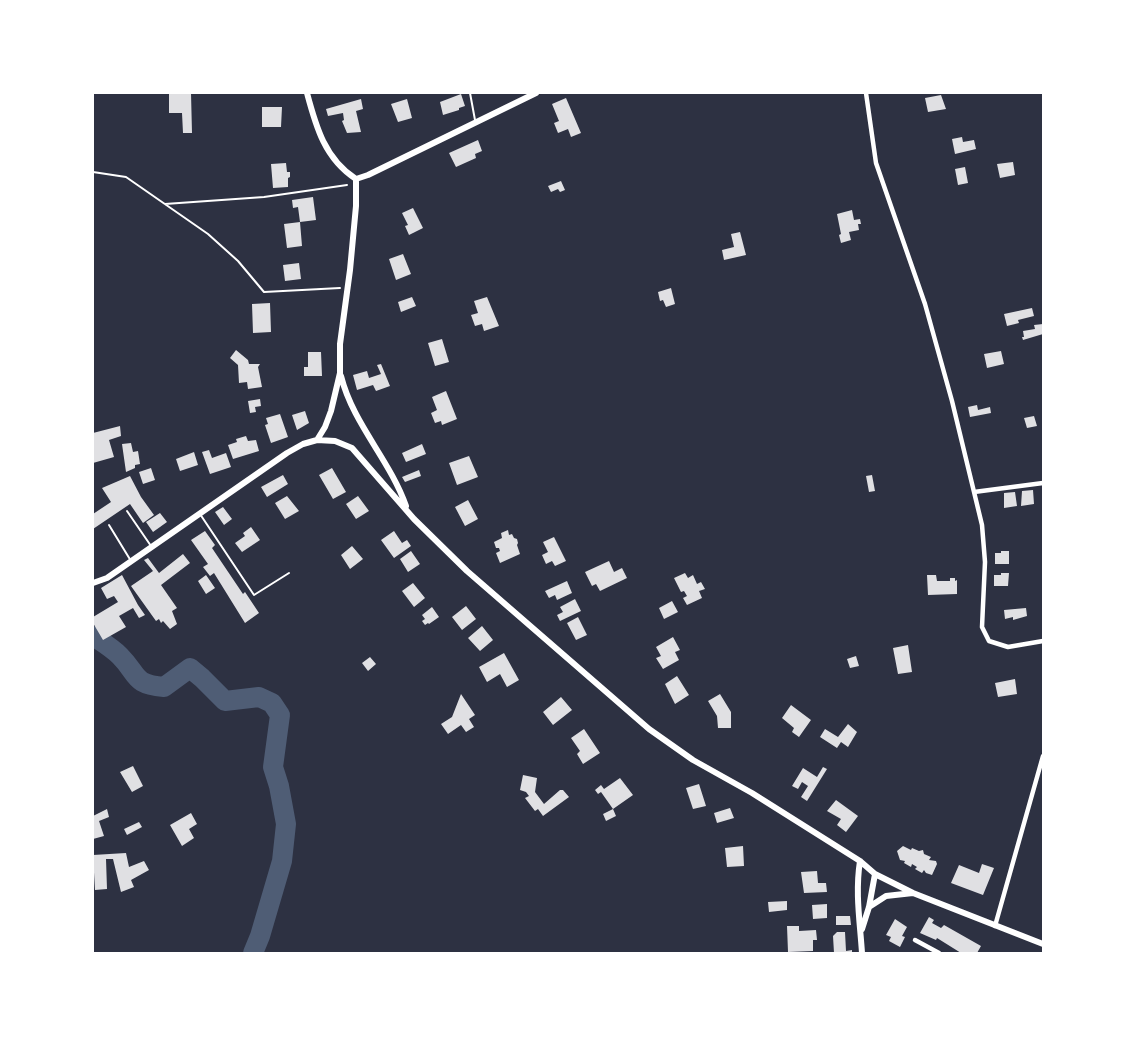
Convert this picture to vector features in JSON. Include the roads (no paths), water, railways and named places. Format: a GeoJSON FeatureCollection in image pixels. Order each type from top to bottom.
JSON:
{"type":"FeatureCollection","features":[{"type":"Feature","properties":{"kind":"street"},"geometry":{"type":"LineString","coordinates":[[307,93],[320,137],[333,158],[356,181]]}},
{"type":"Feature","properties":{"kind":"street"},"geometry":{"type":"LineString","coordinates":[[356,181],[536,93]]}},
{"type":"Feature","properties":{"kind":"street"},"geometry":{"type":"LineString","coordinates":[[866,93],[876,164],[925,304],[974,492],[985,562],[982,627],[989,640],[1008,646],[1043,641]]}},
{"type":"Feature","properties":{"kind":"street"},"geometry":{"type":"LineString","coordinates":[[317,441],[331,411],[340,373],[340,344],[348,288],[356,206],[356,181]]}},
{"type":"Feature","properties":{"kind":"street"},"geometry":{"type":"LineString","coordinates":[[340,373],[350,403],[399,488],[408,510]]}},
{"type":"Feature","properties":{"kind":"street"},"geometry":{"type":"LineString","coordinates":[[93,583],[107,578],[287,453],[303,444],[335,441],[352,448],[414,519],[467,571],[649,729],[693,760],[752,793],[860,861],[875,874],[913,893],[1043,944]]}},
{"type":"Feature","properties":{"kind":"street"},"geometry":{"type":"LineString","coordinates":[[974,492],[1043,483]]}},
{"type":"Feature","properties":{"kind":"street"},"geometry":{"type":"LineString","coordinates":[[994,926],[1043,756]]}},
{"type":"Feature","properties":{"kind":"street"},"geometry":{"type":"LineString","coordinates":[[860,861],[857,878],[857,908],[862,953]]}},
{"type":"Feature","properties":{"kind":"street"},"geometry":{"type":"LineString","coordinates":[[861,933],[875,874]]}},
{"type":"Feature","properties":{"kind":"street"},"geometry":{"type":"LineString","coordinates":[[869,907],[886,896],[913,893]]}},
{"type":"Feature","properties":{"kind":"street"},"geometry":{"type":"LineString","coordinates":[[915,940],[939,953]]}},
{"type":"Feature","properties":{"kind":"lane"},"geometry":{"type":"LineString","coordinates":[[470,93],[476,123]]}},
{"type":"Feature","properties":{"kind":"lane"},"geometry":{"type":"LineString","coordinates":[[127,510],[152,547]]}},
{"type":"Feature","properties":{"kind":"lane"},"geometry":{"type":"LineString","coordinates":[[200,514],[254,595],[289,573]]}},
{"type":"Feature","properties":{"kind":"lane"},"geometry":{"type":"LineString","coordinates":[[109,525],[131,561]]}},
{"type":"Feature","properties":{"kind":"waterway"},"geometry":{"type":"LineString","coordinates":[[93,636],[117,653],[137,678],[146,684],[164,687],[190,668],[225,701],[259,697],[272,703],[280,715],[273,767],[286,824],[282,861],[253,953]]}}]}
